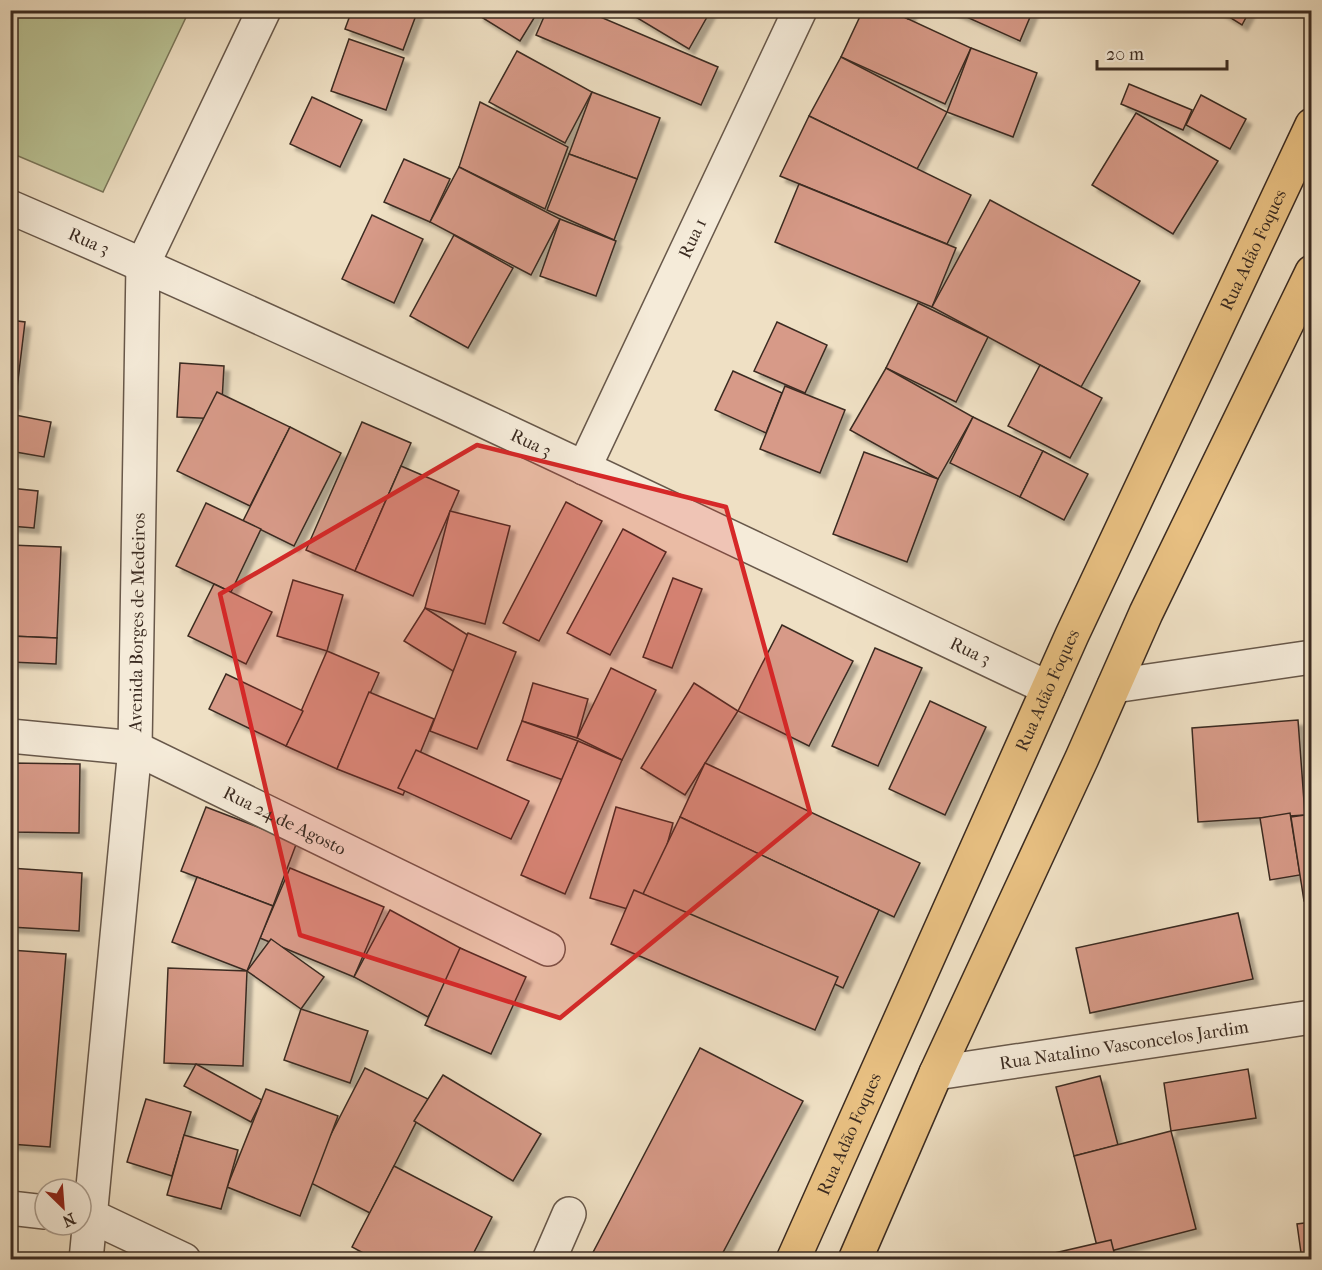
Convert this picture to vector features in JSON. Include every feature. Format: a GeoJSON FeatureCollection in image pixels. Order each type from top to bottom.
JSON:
{"type":"FeatureCollection","features":[{"type":"Feature","properties":{"kind":"main road","name":"Rua Adão Foques"},"geometry":{"type":"LineString","coordinates":[[793,1260],[1048,688],[1311,125]]}},
{"type":"Feature","properties":{"kind":"main road"},"geometry":{"type":"LineString","coordinates":[[855,1260],[936,1073],[1146,613],[1311,272]]}},
{"type":"Feature","properties":{"kind":"street","name":"Avenida Borges de Medeiros"},"geometry":{"type":"LineString","coordinates":[[90,1177],[135,748],[143,264],[264,10]]}},
{"type":"Feature","properties":{"kind":"street","name":"Rua 1"},"geometry":{"type":"LineString","coordinates":[[584,468],[800,10]]}},
{"type":"Feature","properties":{"kind":"street","name":"Rua 3"},"geometry":{"type":"LineString","coordinates":[[10,207],[143,264],[584,468],[1048,688]]}},
{"type":"Feature","properties":{"kind":"street"},"geometry":{"type":"LineString","coordinates":[[1114,686],[1311,657]]}},
{"type":"Feature","properties":{"kind":"street","name":"Rua 24 de Agosto"},"geometry":{"type":"LineString","coordinates":[[10,736],[135,748],[548,949]]}},
{"type":"Feature","properties":{"kind":"street","name":"Rua Natalino Vasconcelos Jardim"},"geometry":{"type":"LineString","coordinates":[[936,1073],[1311,1017]]}},
{"type":"Feature","properties":{"kind":"street"},"geometry":{"type":"LineString","coordinates":[[10,1208],[33,1211]]}},
{"type":"Feature","properties":{"kind":"street"},"geometry":{"type":"LineString","coordinates":[[549,1260],[569,1214]]}},
{"type":"Feature","properties":{"kind":"street"},"geometry":{"type":"LineString","coordinates":[[93,1219],[184,1260]]}},
{"type":"Feature","properties":{"kind":"street","name":"Avenida Borges de Medeiros"},"geometry":{"type":"LineString","coordinates":[[86,1237],[86,1260]]}},
{"type":"Feature","properties":{"kind":"highlighted area"},"geometry":{"type":"Polygon","coordinates":[[[477,445],[726,507],[810,813],[560,1018],[300,935],[220,594],[477,445]]]}},
{"type":"Feature","properties":{"kind":"green space"},"geometry":{"type":"Polygon","coordinates":[[[10,11],[189,11],[103,192],[11,153],[10,11]]]}},
{"type":"Feature","properties":{"kind":"building"},"geometry":{"type":"Polygon","coordinates":[[[352,10],[418,10],[403,50],[345,29],[352,10]]]}},
{"type":"Feature","properties":{"kind":"building"},"geometry":{"type":"Polygon","coordinates":[[[481,10],[539,10],[520,41],[478,15],[481,10]]]}},
{"type":"Feature","properties":{"kind":"building"},"geometry":{"type":"Polygon","coordinates":[[[547,10],[584,10],[718,67],[701,105],[536,35],[547,10]]]}},
{"type":"Feature","properties":{"kind":"building"},"geometry":{"type":"Polygon","coordinates":[[[624,10],[711,10],[689,49],[624,10]]]}},
{"type":"Feature","properties":{"kind":"building"},"geometry":{"type":"Polygon","coordinates":[[[863,10],[889,10],[971,48],[945,104],[841,57],[863,10]]]}},
{"type":"Feature","properties":{"kind":"building"},"geometry":{"type":"Polygon","coordinates":[[[889,10],[912,10],[908,19],[889,10]]]}},
{"type":"Feature","properties":{"kind":"building"},"geometry":{"type":"Polygon","coordinates":[[[951,10],[1033,10],[1020,41],[951,10]]]}},
{"type":"Feature","properties":{"kind":"building"},"geometry":{"type":"Polygon","coordinates":[[[1218,10],[1250,10],[1242,25],[1218,10]]]}},
{"type":"Feature","properties":{"kind":"building"},"geometry":{"type":"Polygon","coordinates":[[[349,39],[404,58],[386,110],[331,91],[349,39]]]}},
{"type":"Feature","properties":{"kind":"building"},"geometry":{"type":"Polygon","coordinates":[[[971,48],[1037,73],[1013,137],[947,112],[971,48]]]}},
{"type":"Feature","properties":{"kind":"building"},"geometry":{"type":"Polygon","coordinates":[[[517,51],[592,92],[565,143],[489,102],[517,51]]]}},
{"type":"Feature","properties":{"kind":"building"},"geometry":{"type":"Polygon","coordinates":[[[841,57],[947,112],[917,169],[809,116],[841,57]]]}},
{"type":"Feature","properties":{"kind":"building"},"geometry":{"type":"Polygon","coordinates":[[[1129,84],[1192,110],[1183,130],[1121,104],[1129,84]]]}},
{"type":"Feature","properties":{"kind":"building"},"geometry":{"type":"Polygon","coordinates":[[[592,92],[660,118],[637,179],[569,154],[592,92]]]}},
{"type":"Feature","properties":{"kind":"building"},"geometry":{"type":"Polygon","coordinates":[[[1201,95],[1246,119],[1230,149],[1186,125],[1201,95]]]}},
{"type":"Feature","properties":{"kind":"building"},"geometry":{"type":"Polygon","coordinates":[[[312,97],[362,120],[340,167],[290,144],[312,97]]]}},
{"type":"Feature","properties":{"kind":"building"},"geometry":{"type":"Polygon","coordinates":[[[480,102],[568,147],[545,209],[459,167],[480,102]]]}},
{"type":"Feature","properties":{"kind":"building"},"geometry":{"type":"Polygon","coordinates":[[[1136,113],[1218,161],[1173,234],[1092,185],[1136,113]]]}},
{"type":"Feature","properties":{"kind":"building"},"geometry":{"type":"Polygon","coordinates":[[[809,116],[971,195],[947,244],[780,176],[809,116]]]}},
{"type":"Feature","properties":{"kind":"building"},"geometry":{"type":"Polygon","coordinates":[[[569,154],[637,179],[614,240],[547,210],[569,154]]]}},
{"type":"Feature","properties":{"kind":"building"},"geometry":{"type":"Polygon","coordinates":[[[404,159],[450,179],[430,222],[384,202],[404,159]]]}},
{"type":"Feature","properties":{"kind":"building"},"geometry":{"type":"Polygon","coordinates":[[[459,167],[560,219],[531,275],[430,222],[459,167]]]}},
{"type":"Feature","properties":{"kind":"building"},"geometry":{"type":"Polygon","coordinates":[[[799,184],[956,248],[932,307],[775,242],[799,184]]]}},
{"type":"Feature","properties":{"kind":"building"},"geometry":{"type":"Polygon","coordinates":[[[990,200],[1140,281],[1081,387],[932,307],[990,200]]]}},
{"type":"Feature","properties":{"kind":"building"},"geometry":{"type":"Polygon","coordinates":[[[372,215],[423,239],[394,303],[342,279],[372,215]]]}},
{"type":"Feature","properties":{"kind":"building"},"geometry":{"type":"Polygon","coordinates":[[[560,219],[616,241],[596,296],[540,276],[560,219]]]}},
{"type":"Feature","properties":{"kind":"building"},"geometry":{"type":"Polygon","coordinates":[[[454,235],[513,268],[468,348],[410,316],[454,235]]]}},
{"type":"Feature","properties":{"kind":"building"},"geometry":{"type":"Polygon","coordinates":[[[918,303],[988,337],[956,402],[886,368],[918,303]]]}},
{"type":"Feature","properties":{"kind":"building"},"geometry":{"type":"Polygon","coordinates":[[[10,320],[25,322],[15,405],[10,404],[10,320]]]}},
{"type":"Feature","properties":{"kind":"building"},"geometry":{"type":"Polygon","coordinates":[[[777,322],[827,345],[805,393],[754,371],[777,322]]]}},
{"type":"Feature","properties":{"kind":"building"},"geometry":{"type":"Polygon","coordinates":[[[180,363],[224,366],[221,419],[177,417],[180,363]]]}},
{"type":"Feature","properties":{"kind":"building"},"geometry":{"type":"Polygon","coordinates":[[[1040,365],[1102,398],[1070,458],[1008,426],[1040,365]]]}},
{"type":"Feature","properties":{"kind":"building"},"geometry":{"type":"Polygon","coordinates":[[[886,368],[973,417],[938,479],[850,430],[886,368]]]}},
{"type":"Feature","properties":{"kind":"building"},"geometry":{"type":"Polygon","coordinates":[[[733,371],[782,393],[766,433],[715,410],[733,371]]]}},
{"type":"Feature","properties":{"kind":"building"},"geometry":{"type":"Polygon","coordinates":[[[785,386],[845,410],[820,473],[760,449],[785,386]]]}},
{"type":"Feature","properties":{"kind":"building"},"geometry":{"type":"Polygon","coordinates":[[[217,392],[290,427],[250,506],[177,471],[217,392]]]}},
{"type":"Feature","properties":{"kind":"building"},"geometry":{"type":"Polygon","coordinates":[[[10,414],[51,422],[44,457],[10,451],[10,414]]]}},
{"type":"Feature","properties":{"kind":"building"},"geometry":{"type":"Polygon","coordinates":[[[973,417],[1043,451],[1020,497],[950,463],[973,417]]]}},
{"type":"Feature","properties":{"kind":"building"},"geometry":{"type":"Polygon","coordinates":[[[362,422],[411,443],[355,571],[306,550],[362,422]]]}},
{"type":"Feature","properties":{"kind":"building"},"geometry":{"type":"Polygon","coordinates":[[[290,427],[341,453],[294,546],[243,521],[290,427]]]}},
{"type":"Feature","properties":{"kind":"building"},"geometry":{"type":"Polygon","coordinates":[[[1043,451],[1088,474],[1064,520],[1020,497],[1043,451]]]}},
{"type":"Feature","properties":{"kind":"building"},"geometry":{"type":"Polygon","coordinates":[[[864,452],[938,479],[907,562],[833,534],[864,452]]]}},
{"type":"Feature","properties":{"kind":"building"},"geometry":{"type":"Polygon","coordinates":[[[401,466],[459,491],[413,596],[355,571],[401,466]]]}},
{"type":"Feature","properties":{"kind":"building"},"geometry":{"type":"Polygon","coordinates":[[[10,488],[38,491],[34,528],[10,526],[10,488]]]}},
{"type":"Feature","properties":{"kind":"building"},"geometry":{"type":"Polygon","coordinates":[[[566,502],[602,521],[539,641],[503,623],[566,502]]]}},
{"type":"Feature","properties":{"kind":"building"},"geometry":{"type":"Polygon","coordinates":[[[206,503],[261,529],[231,592],[176,566],[206,503]]]}},
{"type":"Feature","properties":{"kind":"building"},"geometry":{"type":"Polygon","coordinates":[[[450,511],[510,526],[485,624],[425,608],[450,511]]]}},
{"type":"Feature","properties":{"kind":"building"},"geometry":{"type":"Polygon","coordinates":[[[623,529],[666,552],[610,655],[567,633],[623,529]]]}},
{"type":"Feature","properties":{"kind":"building"},"geometry":{"type":"Polygon","coordinates":[[[10,545],[61,547],[57,638],[10,636],[10,545]]]}},
{"type":"Feature","properties":{"kind":"building"},"geometry":{"type":"Polygon","coordinates":[[[673,578],[702,589],[672,668],[643,657],[673,578]]]}},
{"type":"Feature","properties":{"kind":"building"},"geometry":{"type":"Polygon","coordinates":[[[293,580],[343,595],[327,651],[277,636],[293,580]]]}},
{"type":"Feature","properties":{"kind":"building"},"geometry":{"type":"Polygon","coordinates":[[[214,584],[272,612],[246,664],[188,636],[214,584]]]}},
{"type":"Feature","properties":{"kind":"building"},"geometry":{"type":"Polygon","coordinates":[[[425,608],[474,639],[453,671],[404,641],[425,608]]]}},
{"type":"Feature","properties":{"kind":"building"},"geometry":{"type":"Polygon","coordinates":[[[782,625],[853,661],[809,746],[738,711],[782,625]]]}},
{"type":"Feature","properties":{"kind":"building"},"geometry":{"type":"Polygon","coordinates":[[[468,633],[516,652],[477,749],[430,731],[468,633]]]}},
{"type":"Feature","properties":{"kind":"building"},"geometry":{"type":"Polygon","coordinates":[[[10,636],[57,638],[56,664],[10,662],[10,636]]]}},
{"type":"Feature","properties":{"kind":"building"},"geometry":{"type":"Polygon","coordinates":[[[875,648],[922,668],[878,766],[832,746],[875,648]]]}},
{"type":"Feature","properties":{"kind":"building"},"geometry":{"type":"Polygon","coordinates":[[[327,651],[379,673],[337,769],[286,746],[327,651]]]}},
{"type":"Feature","properties":{"kind":"building"},"geometry":{"type":"Polygon","coordinates":[[[611,668],[656,690],[622,760],[577,738],[611,668]]]}},
{"type":"Feature","properties":{"kind":"building"},"geometry":{"type":"Polygon","coordinates":[[[226,674],[303,711],[286,746],[209,709],[226,674]]]}},
{"type":"Feature","properties":{"kind":"building"},"geometry":{"type":"Polygon","coordinates":[[[533,683],[588,699],[577,738],[522,721],[533,683]]]}},
{"type":"Feature","properties":{"kind":"building"},"geometry":{"type":"Polygon","coordinates":[[[694,683],[738,711],[685,795],[641,768],[694,683]]]}},
{"type":"Feature","properties":{"kind":"building"},"geometry":{"type":"Polygon","coordinates":[[[369,692],[434,719],[403,795],[337,769],[369,692]]]}},
{"type":"Feature","properties":{"kind":"building"},"geometry":{"type":"Polygon","coordinates":[[[930,701],[986,727],[945,815],[889,789],[930,701]]]}},
{"type":"Feature","properties":{"kind":"building"},"geometry":{"type":"Polygon","coordinates":[[[1298,720],[1305,815],[1198,822],[1192,728],[1298,720]]]}},
{"type":"Feature","properties":{"kind":"building"},"geometry":{"type":"Polygon","coordinates":[[[522,721],[578,741],[563,780],[507,760],[522,721]]]}},
{"type":"Feature","properties":{"kind":"building"},"geometry":{"type":"Polygon","coordinates":[[[578,741],[622,760],[565,894],[521,875],[578,741]]]}},
{"type":"Feature","properties":{"kind":"building"},"geometry":{"type":"Polygon","coordinates":[[[416,750],[529,801],[511,839],[398,788],[416,750]]]}},
{"type":"Feature","properties":{"kind":"building"},"geometry":{"type":"Polygon","coordinates":[[[10,763],[80,764],[79,833],[10,832],[10,763]]]}},
{"type":"Feature","properties":{"kind":"building"},"geometry":{"type":"Polygon","coordinates":[[[705,763],[920,863],[894,917],[680,817],[705,763]]]}},
{"type":"Feature","properties":{"kind":"building"},"geometry":{"type":"Polygon","coordinates":[[[206,807],[297,842],[273,906],[181,871],[206,807]]]}},
{"type":"Feature","properties":{"kind":"building"},"geometry":{"type":"Polygon","coordinates":[[[616,807],[673,823],[648,915],[590,898],[616,807]]]}},
{"type":"Feature","properties":{"kind":"building"},"geometry":{"type":"Polygon","coordinates":[[[1290,813],[1300,875],[1270,880],[1260,818],[1290,813]]]}},
{"type":"Feature","properties":{"kind":"building"},"geometry":{"type":"Polygon","coordinates":[[[1312,814],[1312,900],[1304,901],[1291,817],[1312,814]]]}},
{"type":"Feature","properties":{"kind":"building"},"geometry":{"type":"Polygon","coordinates":[[[680,817],[879,910],[843,988],[643,894],[680,817]]]}},
{"type":"Feature","properties":{"kind":"building"},"geometry":{"type":"Polygon","coordinates":[[[10,868],[82,873],[79,931],[10,927],[10,868]]]}},
{"type":"Feature","properties":{"kind":"building"},"geometry":{"type":"Polygon","coordinates":[[[290,868],[384,907],[354,977],[260,938],[290,868]]]}},
{"type":"Feature","properties":{"kind":"building"},"geometry":{"type":"Polygon","coordinates":[[[197,877],[273,906],[247,971],[172,942],[197,877]]]}},
{"type":"Feature","properties":{"kind":"building"},"geometry":{"type":"Polygon","coordinates":[[[634,890],[838,977],[815,1030],[611,944],[634,890]]]}},
{"type":"Feature","properties":{"kind":"building"},"geometry":{"type":"Polygon","coordinates":[[[390,910],[464,950],[428,1017],[354,977],[390,910]]]}},
{"type":"Feature","properties":{"kind":"building"},"geometry":{"type":"Polygon","coordinates":[[[1238,913],[1253,979],[1090,1013],[1076,948],[1238,913]]]}},
{"type":"Feature","properties":{"kind":"building"},"geometry":{"type":"Polygon","coordinates":[[[271,939],[324,977],[301,1009],[247,971],[271,939]]]}},
{"type":"Feature","properties":{"kind":"building"},"geometry":{"type":"Polygon","coordinates":[[[460,948],[526,977],[491,1054],[425,1025],[460,948]]]}},
{"type":"Feature","properties":{"kind":"building"},"geometry":{"type":"Polygon","coordinates":[[[10,950],[66,954],[50,1147],[10,1144],[10,950]]]}},
{"type":"Feature","properties":{"kind":"building"},"geometry":{"type":"Polygon","coordinates":[[[168,968],[247,971],[243,1066],[164,1063],[168,968]]]}},
{"type":"Feature","properties":{"kind":"building"},"geometry":{"type":"Polygon","coordinates":[[[301,1009],[368,1031],[350,1083],[284,1060],[301,1009]]]}},
{"type":"Feature","properties":{"kind":"building"},"geometry":{"type":"Polygon","coordinates":[[[700,1048],[803,1101],[719,1260],[589,1260],[700,1048]]]}},
{"type":"Feature","properties":{"kind":"building"},"geometry":{"type":"Polygon","coordinates":[[[196,1064],[262,1100],[251,1122],[184,1086],[196,1064]]]}},
{"type":"Feature","properties":{"kind":"building"},"geometry":{"type":"Polygon","coordinates":[[[365,1068],[428,1099],[370,1213],[307,1181],[365,1068]]]}},
{"type":"Feature","properties":{"kind":"building"},"geometry":{"type":"Polygon","coordinates":[[[1248,1069],[1256,1118],[1171,1131],[1164,1083],[1248,1069]]]}},
{"type":"Feature","properties":{"kind":"building"},"geometry":{"type":"Polygon","coordinates":[[[443,1075],[541,1134],[513,1181],[414,1121],[443,1075]]]}},
{"type":"Feature","properties":{"kind":"building"},"geometry":{"type":"Polygon","coordinates":[[[1100,1076],[1118,1145],[1074,1156],[1056,1087],[1100,1076]]]}},
{"type":"Feature","properties":{"kind":"building"},"geometry":{"type":"Polygon","coordinates":[[[266,1089],[338,1116],[300,1216],[227,1187],[266,1089]]]}},
{"type":"Feature","properties":{"kind":"building"},"geometry":{"type":"Polygon","coordinates":[[[146,1099],[191,1112],[172,1176],[127,1162],[146,1099]]]}},
{"type":"Feature","properties":{"kind":"building"},"geometry":{"type":"Polygon","coordinates":[[[1171,1131],[1196,1229],[1099,1254],[1074,1156],[1171,1131]]]}},
{"type":"Feature","properties":{"kind":"building"},"geometry":{"type":"Polygon","coordinates":[[[184,1135],[238,1150],[221,1209],[167,1195],[184,1135]]]}},
{"type":"Feature","properties":{"kind":"building"},"geometry":{"type":"Polygon","coordinates":[[[394,1166],[492,1217],[470,1260],[376,1260],[352,1247],[394,1166]]]}},
{"type":"Feature","properties":{"kind":"building"},"geometry":{"type":"Polygon","coordinates":[[[1312,1222],[1312,1260],[1302,1260],[1297,1224],[1312,1222]]]}},
{"type":"Feature","properties":{"kind":"building"},"geometry":{"type":"Polygon","coordinates":[[[1111,1240],[1116,1260],[1024,1260],[1111,1240]]]}}]}
